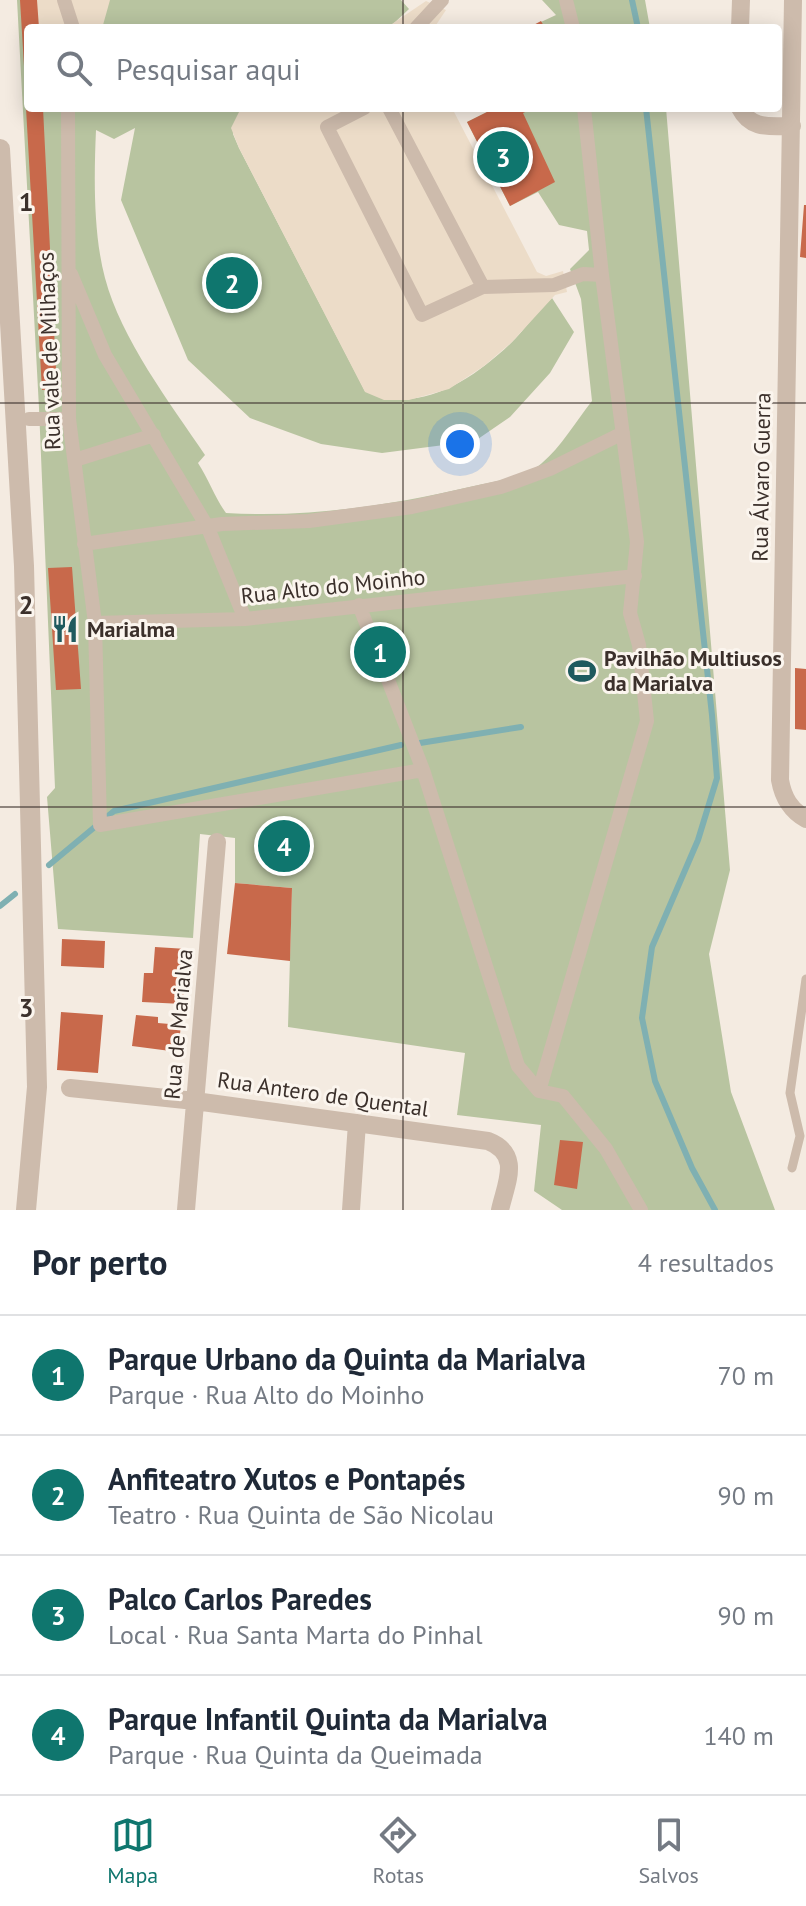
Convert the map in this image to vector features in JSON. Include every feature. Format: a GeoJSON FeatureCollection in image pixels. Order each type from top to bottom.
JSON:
{"type":"FeatureCollection","features":[{"type":"Feature","properties":{"kind":"street"},"geometry":{"type":"LineString","coordinates":[[64,0],[72,24]]}},
{"type":"Feature","properties":{"kind":"street"},"geometry":{"type":"LineString","coordinates":[[420,24],[442,0]]}},
{"type":"Feature","properties":{"kind":"street"},"geometry":{"type":"LineString","coordinates":[[740,24],[741,0]]}},
{"type":"Feature","properties":{"kind":"street","name":"Rua Álvaro Guerra"},"geometry":{"type":"LineString","coordinates":[[793,0],[780,780],[790,806],[806,819]]}},
{"type":"Feature","properties":{"kind":"street","name":"Rua vale de Milhaços"},"geometry":{"type":"LineString","coordinates":[[68,112],[69,419],[95,623],[99,819],[423,770]]}},
{"type":"Feature","properties":{"kind":"street"},"geometry":{"type":"LineString","coordinates":[[356,112],[327,127],[422,315],[483,287],[554,285],[583,274],[602,275]]}},
{"type":"Feature","properties":{"kind":"street"},"geometry":{"type":"LineString","coordinates":[[391,112],[483,287]]}},
{"type":"Feature","properties":{"kind":"street"},"geometry":{"type":"LineString","coordinates":[[539,1091],[647,721],[639,645],[630,613],[637,542],[584,112]]}},
{"type":"Feature","properties":{"kind":"street"},"geometry":{"type":"LineString","coordinates":[[742,112],[753,124],[792,126]]}},
{"type":"Feature","properties":{"kind":"street"},"geometry":{"type":"LineString","coordinates":[[0,149],[22,420],[37,1087],[26,1210]]}},
{"type":"Feature","properties":{"kind":"street"},"geometry":{"type":"LineString","coordinates":[[68,266],[86,316],[105,355],[215,526],[245,619]]}},
{"type":"Feature","properties":{"kind":"street"},"geometry":{"type":"LineString","coordinates":[[22,420],[69,419]]}},
{"type":"Feature","properties":{"kind":"street"},"geometry":{"type":"LineString","coordinates":[[84,544],[215,526],[309,521],[412,507],[501,487],[550,469],[623,433]]}},
{"type":"Feature","properties":{"kind":"street"},"geometry":{"type":"LineString","coordinates":[[75,460],[154,435]]}},
{"type":"Feature","properties":{"kind":"street","name":"Rua Alto do Moinho"},"geometry":{"type":"LineString","coordinates":[[95,623],[245,619],[635,576]]}},
{"type":"Feature","properties":{"kind":"street"},"geometry":{"type":"LineString","coordinates":[[359,605],[423,770],[518,1066],[539,1091],[563,1096],[606,1149],[641,1210]]}},
{"type":"Feature","properties":{"kind":"street","name":"Rua de Marialva"},"geometry":{"type":"LineString","coordinates":[[186,1210],[217,842]]}},
{"type":"Feature","properties":{"kind":"street","name":"Rua Antero de Quental"},"geometry":{"type":"LineString","coordinates":[[70,1088],[195,1101],[497,1144],[503,1148],[509,1161],[500,1210]]}},
{"type":"Feature","properties":{"kind":"street"},"geometry":{"type":"LineString","coordinates":[[351,1210],[357,1123]]}},
{"type":"Feature","properties":{"kind":"lane"},"geometry":{"type":"LineString","coordinates":[[792,1168],[800,1136],[790,1093],[806,981]]}},
{"type":"Feature","properties":{"kind":"green space"},"geometry":{"type":"Polygon","coordinates":[[[17,0],[401,0],[409,9],[393,24],[24,24],[24,112],[240,112],[233,134],[239,148],[365,391],[385,398],[405,399],[424,397],[443,390],[479,370],[495,357],[552,298],[574,332],[550,373],[510,417],[475,441],[382,453],[321,444],[250,418],[188,360],[121,200],[135,128],[114,139],[96,130],[96,224],[101,261],[112,301],[134,347],[205,455],[198,463],[226,513],[289,514],[382,504],[500,480],[528,472],[549,457],[592,401],[581,299],[570,269],[589,250],[587,231],[559,225],[538,192],[510,206],[467,122],[487,112],[666,112],[730,870],[709,954],[731,1092],[775,1210],[562,1210],[534,1191],[541,1125],[457,1115],[465,1053],[288,1027],[292,888],[235,883],[235,838],[200,834],[193,938],[58,929],[47,797],[55,788],[17,0]]]}},
{"type":"Feature","properties":{"kind":"green space"},"geometry":{"type":"Polygon","coordinates":[[[542,0],[645,0],[649,24],[537,24],[556,15],[542,0]]]}},
{"type":"Feature","properties":{"kind":"shaded area"},"geometry":{"type":"Polygon","coordinates":[[[22,0],[110,0],[103,24],[27,24],[22,0]]]}},
{"type":"Feature","properties":{"kind":"shaded area"},"geometry":{"type":"Polygon","coordinates":[[[426,1],[446,10],[437,24],[392,24],[426,1]]]}},
{"type":"Feature","properties":{"kind":"shaded area"},"geometry":{"type":"Polygon","coordinates":[[[239,112],[454,112],[537,272],[546,276],[563,271],[567,292],[555,295],[512,342],[484,366],[449,389],[409,400],[384,400],[365,392],[231,128],[239,112]]]}},
{"type":"Feature","properties":{"kind":"building"},"geometry":{"type":"Polygon","coordinates":[[[20,0],[37,0],[39,24],[24,24],[24,66],[20,0]]]}},
{"type":"Feature","properties":{"kind":"building"},"geometry":{"type":"Polygon","coordinates":[[[26,112],[43,112],[57,389],[42,390],[26,112]]]}},
{"type":"Feature","properties":{"kind":"building"},"geometry":{"type":"Polygon","coordinates":[[[487,112],[525,112],[523,113],[555,182],[510,206],[467,122],[487,112]]]}},
{"type":"Feature","properties":{"kind":"building"},"geometry":{"type":"Polygon","coordinates":[[[806,205],[806,258],[800,257],[806,205]]]}},
{"type":"Feature","properties":{"kind":"building","name":"Marialma"},"geometry":{"type":"Polygon","coordinates":[[[72,567],[81,689],[56,690],[48,568],[72,567]]]}},
{"type":"Feature","properties":{"kind":"building"},"geometry":{"type":"Polygon","coordinates":[[[795,668],[806,669],[806,730],[795,729],[795,668]]]}},
{"type":"Feature","properties":{"kind":"building"},"geometry":{"type":"Polygon","coordinates":[[[235,883],[292,888],[290,961],[227,954],[235,883]]]}},
{"type":"Feature","properties":{"kind":"building"},"geometry":{"type":"Polygon","coordinates":[[[62,939],[105,941],[104,968],[61,966],[62,939]]]}},
{"type":"Feature","properties":{"kind":"building"},"geometry":{"type":"Polygon","coordinates":[[[155,947],[187,949],[183,1004],[142,1002],[144,973],[153,973],[155,947]]]}},
{"type":"Feature","properties":{"kind":"building"},"geometry":{"type":"Polygon","coordinates":[[[61,1012],[103,1015],[98,1073],[57,1070],[61,1012]]]}},
{"type":"Feature","properties":{"kind":"building"},"geometry":{"type":"Polygon","coordinates":[[[136,1015],[158,1017],[158,1023],[181,1025],[178,1052],[132,1046],[136,1015]]]}},
{"type":"Feature","properties":{"kind":"building"},"geometry":{"type":"Polygon","coordinates":[[[560,1140],[583,1142],[577,1189],[554,1185],[560,1140]]]}},
{"type":"Feature","properties":{"kind":"waterway"},"geometry":{"type":"LineString","coordinates":[[632,0],[637,24]]}},
{"type":"Feature","properties":{"kind":"waterway"},"geometry":{"type":"LineString","coordinates":[[646,112],[717,778],[698,840],[652,947],[642,1018],[655,1081],[692,1168],[715,1210]]}},
{"type":"Feature","properties":{"kind":"waterway"},"geometry":{"type":"LineString","coordinates":[[420,743],[521,727]]}},
{"type":"Feature","properties":{"kind":"waterway"},"geometry":{"type":"LineString","coordinates":[[49,865],[114,811],[401,745]]}},
{"type":"Feature","properties":{"kind":"waterway"},"geometry":{"type":"LineString","coordinates":[[0,906],[15,894]]}},
{"type":"Feature","properties":{"kind":"place","name":"Palco Carlos Paredes"},"geometry":{"type":"Point","coordinates":[503,157]}},
{"type":"Feature","properties":{"kind":"place","name":"Anfiteatro Xutos e Pontapés"},"geometry":{"type":"Point","coordinates":[232,283]}},
{"type":"Feature","properties":{"kind":"place","name":"Marialma"},"geometry":{"type":"Point","coordinates":[65,629]}},
{"type":"Feature","properties":{"kind":"place","name":"Parque Urbano da Quinta da Marialva"},"geometry":{"type":"Point","coordinates":[380,652]}},
{"type":"Feature","properties":{"kind":"place","name":"Pavilhão Multiusos da Marialva"},"geometry":{"type":"Point","coordinates":[582,671]}},
{"type":"Feature","properties":{"kind":"place","name":"Parque Infantil Quinta da Marialva"},"geometry":{"type":"Point","coordinates":[284,846]}}]}
